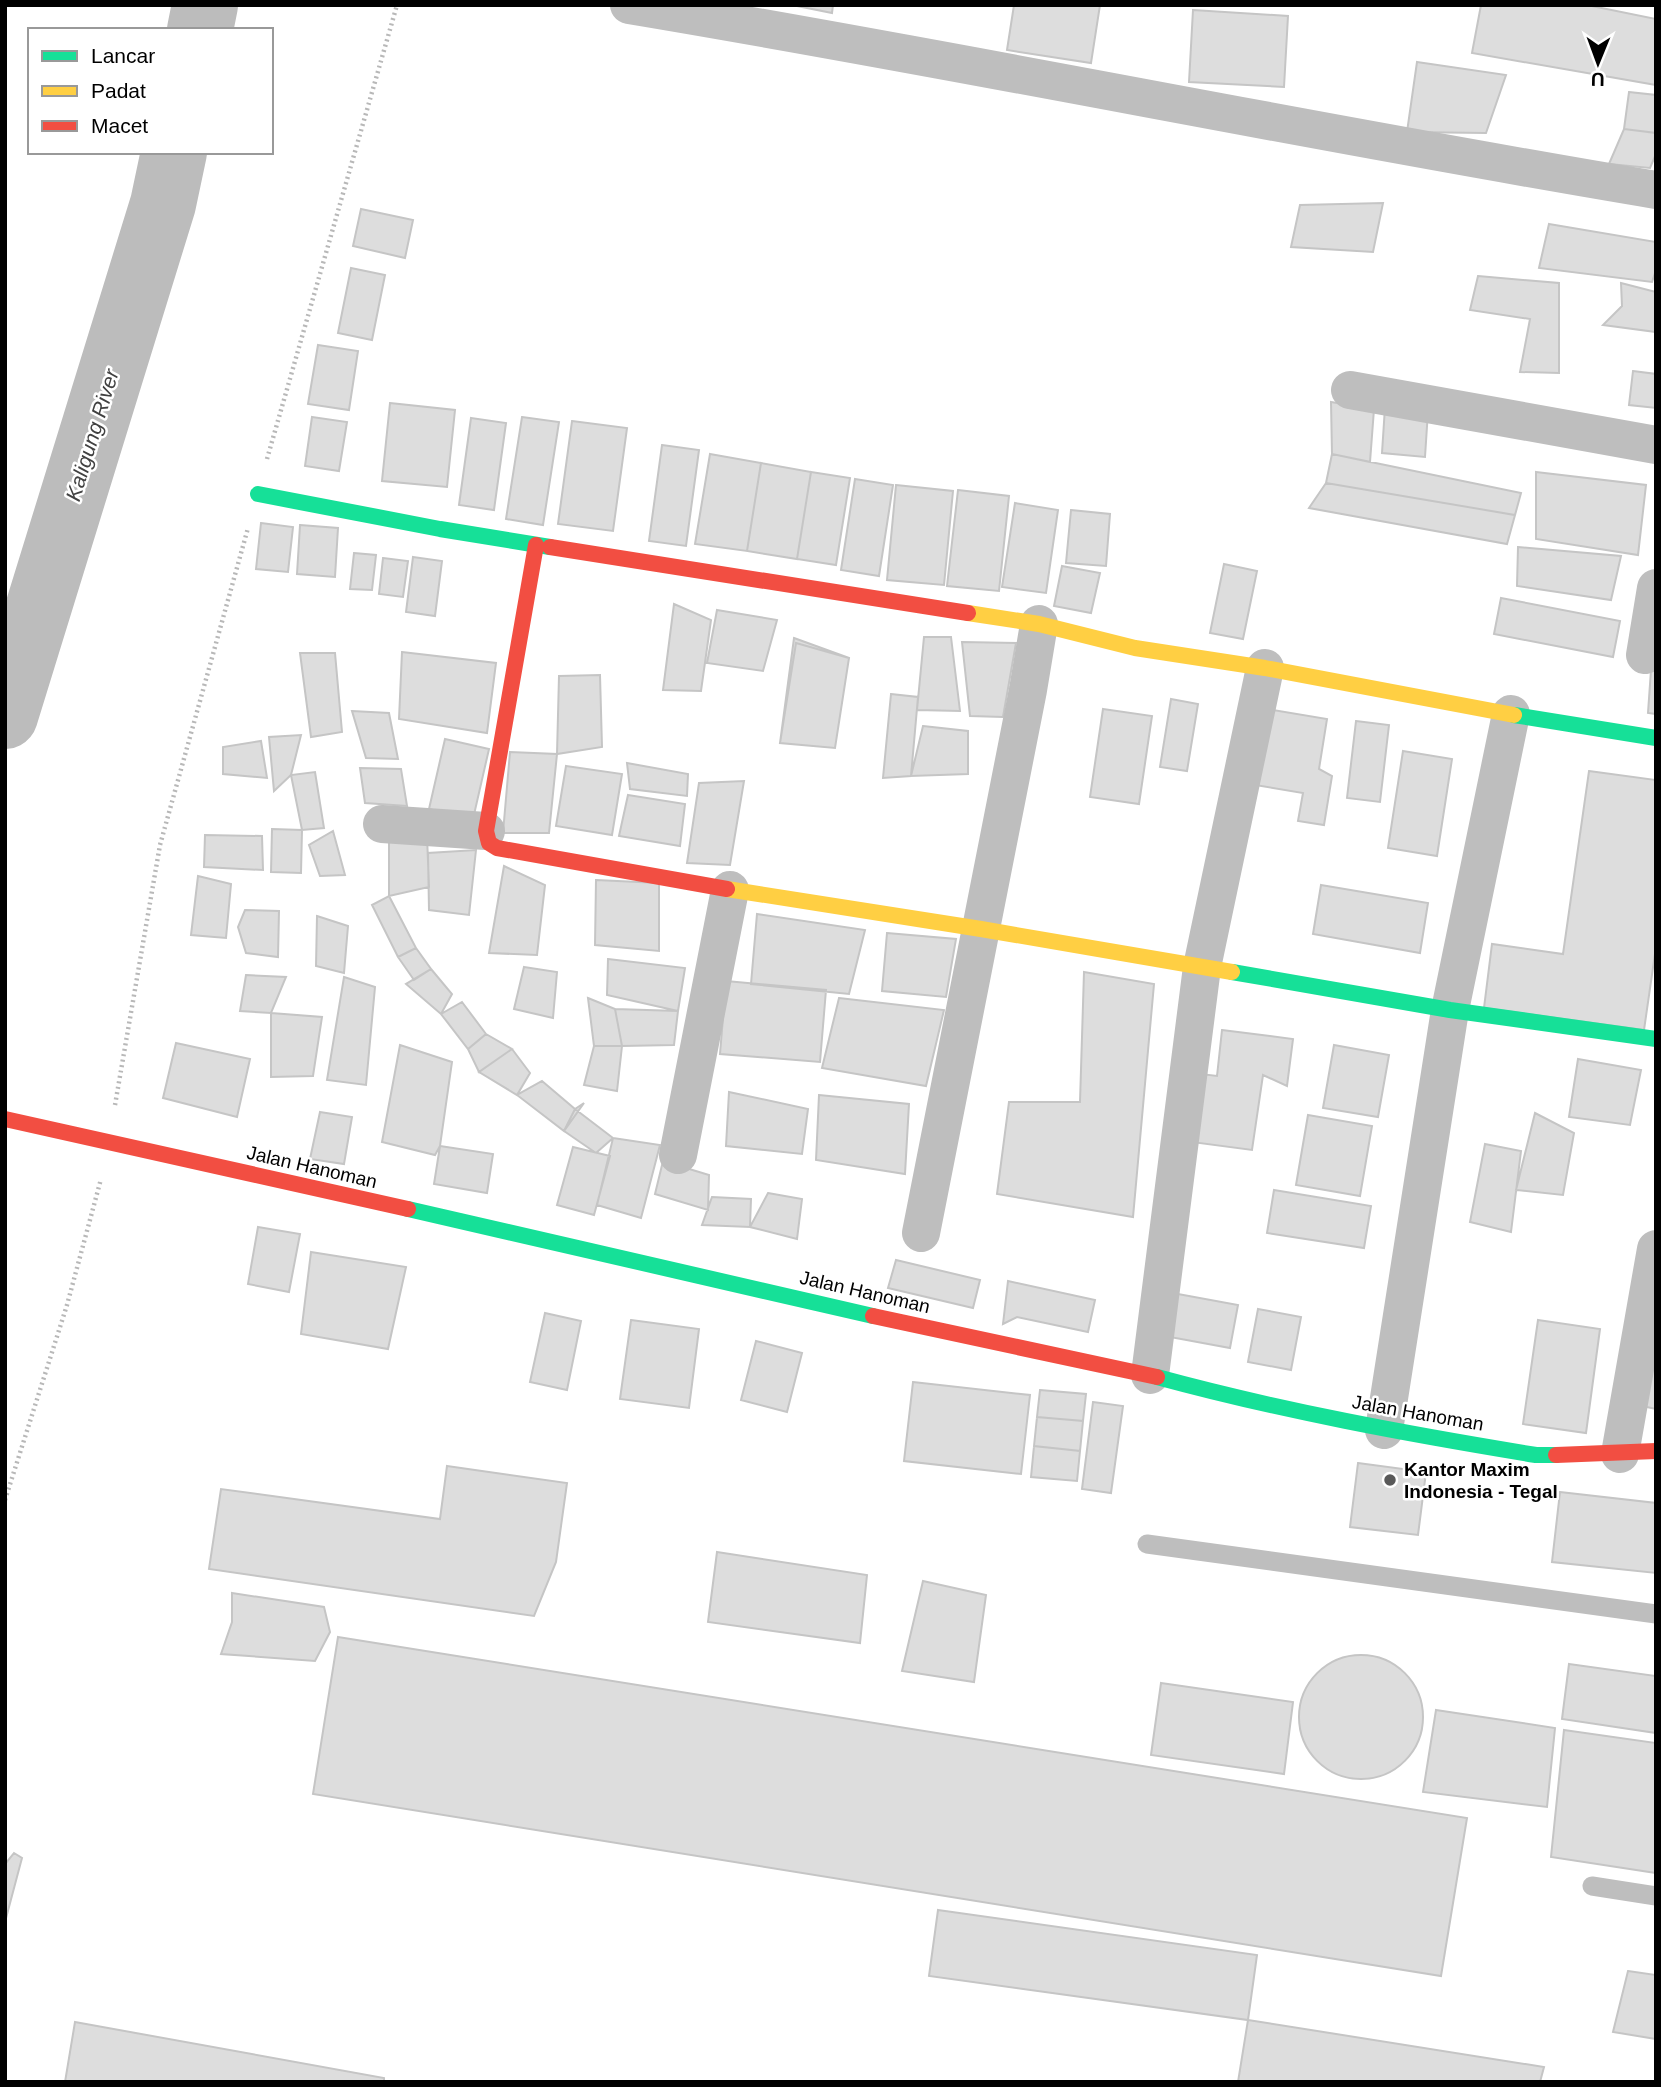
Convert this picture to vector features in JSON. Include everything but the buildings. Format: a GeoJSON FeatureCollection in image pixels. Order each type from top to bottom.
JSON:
{"type":"FeatureCollection","features":[{"type":"Feature","properties":{"kind":"street"},"geometry":{"type":"LineString","coordinates":[[629,5],[813,36],[1498,164],[1656,190]]}},
{"type":"Feature","properties":{"kind":"street"},"geometry":{"type":"LineString","coordinates":[[1350,390],[1656,445]]}},
{"type":"Feature","properties":{"kind":"street"},"geometry":{"type":"LineString","coordinates":[[258,494],[536,545],[1039,624],[1135,648],[1265,668],[1511,714],[1656,737]]}},
{"type":"Feature","properties":{"kind":"street"},"geometry":{"type":"LineString","coordinates":[[536,545],[486,831],[489,843],[505,850],[730,890],[981,929],[1450,1010],[1656,1040]]}},
{"type":"Feature","properties":{"kind":"street"},"geometry":{"type":"LineString","coordinates":[[1645,656],[1656,588]]}},
{"type":"Feature","properties":{"kind":"street"},"geometry":{"type":"LineString","coordinates":[[921,1233],[1039,624]]}},
{"type":"Feature","properties":{"kind":"street"},"geometry":{"type":"LineString","coordinates":[[1150,1375],[1202,968],[1265,668]]}},
{"type":"Feature","properties":{"kind":"street"},"geometry":{"type":"LineString","coordinates":[[1384,1430],[1450,1010],[1511,714]]}},
{"type":"Feature","properties":{"kind":"street"},"geometry":{"type":"LineString","coordinates":[[382,824],[486,831]]}},
{"type":"Feature","properties":{"kind":"street"},"geometry":{"type":"LineString","coordinates":[[678,1155],[730,890]]}},
{"type":"Feature","properties":{"kind":"street","name":"Jalan Hanoman"},"geometry":{"type":"LineString","coordinates":[[5,1119],[693,1273],[947,1333],[1150,1375],[1228,1396],[1384,1430],[1536,1455],[1638,1452]]}},
{"type":"Feature","properties":{"kind":"street"},"geometry":{"type":"LineString","coordinates":[[1638,1452],[1656,1249]]}},
{"type":"Feature","properties":{"kind":"lane"},"geometry":{"type":"LineString","coordinates":[[1147,1544],[1656,1614]]}},
{"type":"Feature","properties":{"kind":"lane"},"geometry":{"type":"LineString","coordinates":[[1592,1886],[1656,1896]]}},
{"type":"Feature","properties":{"kind":"path"},"geometry":{"type":"LineString","coordinates":[[5,1500],[67,1305],[110,1144],[119,1076],[160,845],[317,279],[397,5]]}},
{"type":"Feature","properties":{"kind":"waterway","name":"Kaligung River"},"geometry":{"type":"LineString","coordinates":[[200,28],[205,5]]}},
{"type":"Feature","properties":{"kind":"waterway","name":"Kaligung River"},"geometry":{"type":"LineString","coordinates":[[5,716],[163,204],[174,154]]}},
{"type":"Feature","properties":{"kind":"traffic: fast"},"geometry":{"type":"LineString","coordinates":[[258,494],[550,547]]}},
{"type":"Feature","properties":{"kind":"traffic: fast"},"geometry":{"type":"LineString","coordinates":[[1514,715],[1656,738]]}},
{"type":"Feature","properties":{"kind":"traffic: fast"},"geometry":{"type":"LineString","coordinates":[[1232,972],[1450,1010],[1656,1039]]}},
{"type":"Feature","properties":{"kind":"traffic: fast"},"geometry":{"type":"LineString","coordinates":[[408,1209],[873,1316]]}},
{"type":"Feature","properties":{"kind":"traffic: fast"},"geometry":{"type":"LineString","coordinates":[[1157,1377],[1345,1421],[1536,1455],[1556,1455]]}},
{"type":"Feature","properties":{"kind":"traffic: slow"},"geometry":{"type":"LineString","coordinates":[[968,613],[1039,624],[1135,648],[1265,668],[1514,715]]}},
{"type":"Feature","properties":{"kind":"traffic: slow"},"geometry":{"type":"LineString","coordinates":[[727,889],[1232,972]]}},
{"type":"Feature","properties":{"kind":"traffic: jam"},"geometry":{"type":"LineString","coordinates":[[536,545],[486,831],[489,843],[497,848],[727,889]]}},
{"type":"Feature","properties":{"kind":"traffic: jam"},"geometry":{"type":"LineString","coordinates":[[550,547],[968,613]]}},
{"type":"Feature","properties":{"kind":"traffic: jam"},"geometry":{"type":"LineString","coordinates":[[5,1119],[408,1209]]}},
{"type":"Feature","properties":{"kind":"traffic: jam"},"geometry":{"type":"LineString","coordinates":[[873,1316],[1157,1377]]}},
{"type":"Feature","properties":{"kind":"traffic: jam"},"geometry":{"type":"LineString","coordinates":[[1556,1455],[1656,1451]]}},
{"type":"Feature","properties":{"kind":"place","name":"Kantor Maxim Indonesia - Tegal"},"geometry":{"type":"Point","coordinates":[1390,1480]}}]}
